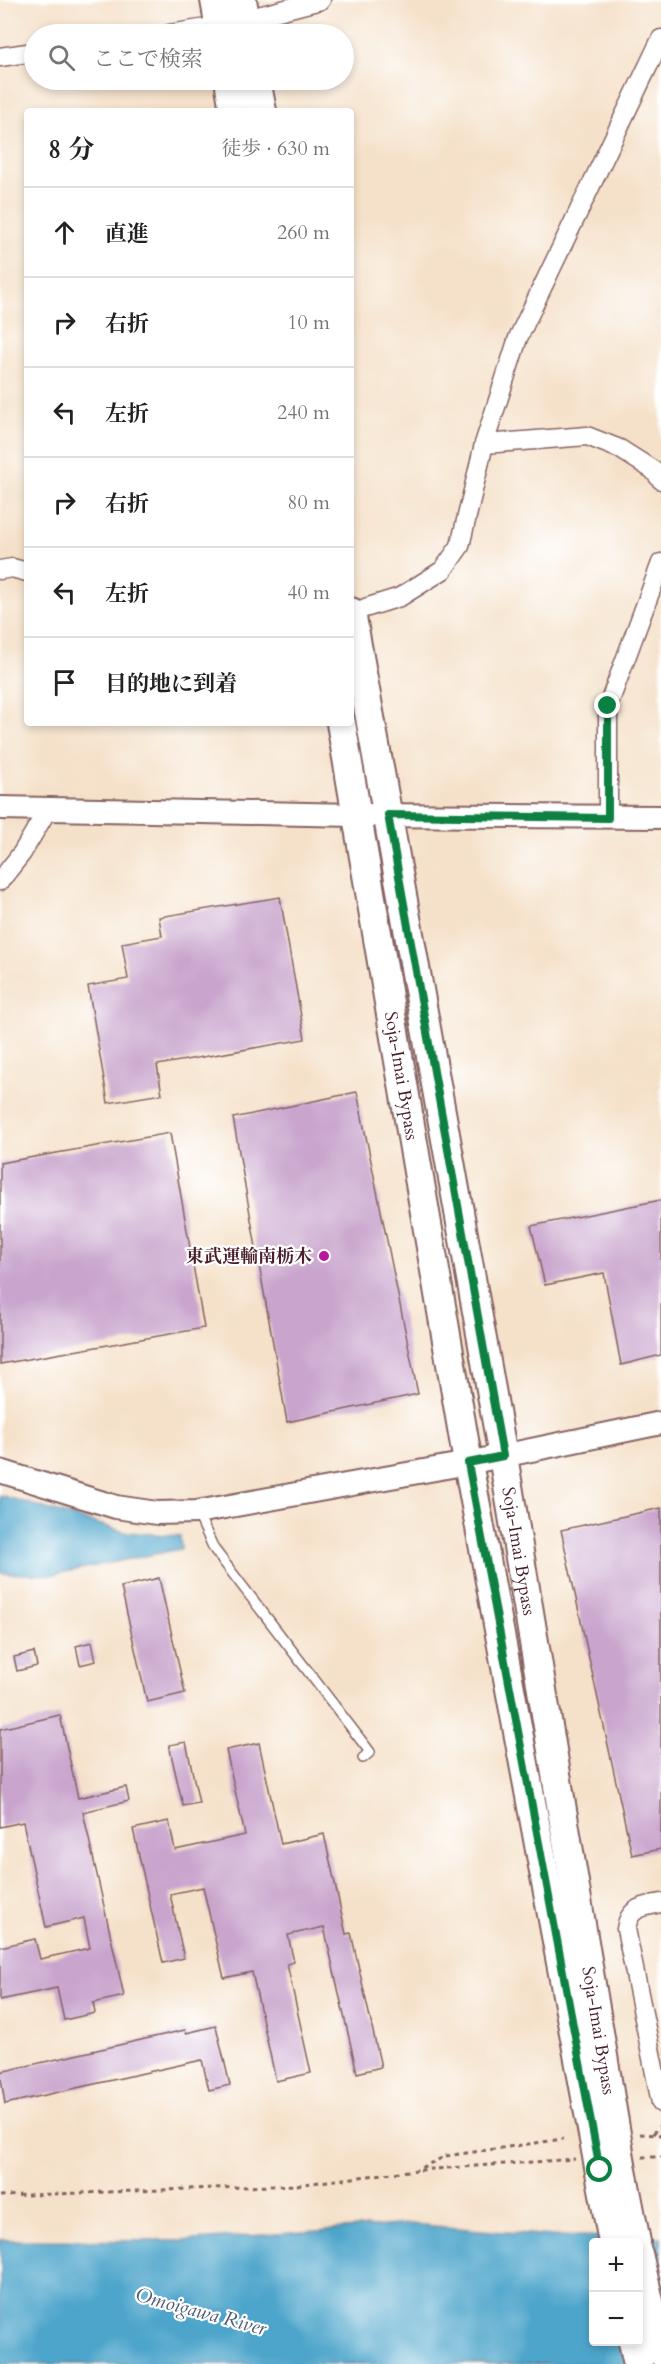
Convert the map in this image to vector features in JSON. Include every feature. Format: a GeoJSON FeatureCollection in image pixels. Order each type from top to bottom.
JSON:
{"type":"FeatureCollection","features":[{"type":"Feature","properties":{"kind":"main road"},"geometry":{"type":"LineString","coordinates":[[231,90],[234,108]]}},
{"type":"Feature","properties":{"kind":"main road"},"geometry":{"type":"LineString","coordinates":[[258,90],[261,108]]}},
{"type":"Feature","properties":{"kind":"main road","name":"Soja-Imai Bypass"},"geometry":{"type":"LineString","coordinates":[[358,610],[388,815],[503,1456],[606,2166],[613,2238]]}},
{"type":"Feature","properties":{"kind":"main road","name":"Soja-Imai Bypass"},"geometry":{"type":"LineString","coordinates":[[341,726],[468,1463],[606,2166],[634,2238]]}},
{"type":"Feature","properties":{"kind":"main road"},"geometry":{"type":"LineString","coordinates":[[643,2272],[661,2352]]}},
{"type":"Feature","properties":{"kind":"main road"},"geometry":{"type":"LineString","coordinates":[[634,2346],[638,2364]]}},
{"type":"Feature","properties":{"kind":"street"},"geometry":{"type":"LineString","coordinates":[[211,24],[321,0]]}},
{"type":"Feature","properties":{"kind":"street"},"geometry":{"type":"LineString","coordinates":[[358,610],[400,597],[443,570],[460,546],[484,444],[518,338],[661,39]]}},
{"type":"Feature","properties":{"kind":"street"},"geometry":{"type":"LineString","coordinates":[[0,57],[24,53]]}},
{"type":"Feature","properties":{"kind":"street"},"geometry":{"type":"LineString","coordinates":[[484,444],[587,436],[620,449],[653,470],[661,480]]}},
{"type":"Feature","properties":{"kind":"street"},"geometry":{"type":"LineString","coordinates":[[608,818],[608,706],[661,563]]}},
{"type":"Feature","properties":{"kind":"street"},"geometry":{"type":"LineString","coordinates":[[0,570],[12,568],[24,571]]}},
{"type":"Feature","properties":{"kind":"street"},"geometry":{"type":"LineString","coordinates":[[0,808],[355,815],[661,817]]}},
{"type":"Feature","properties":{"kind":"street"},"geometry":{"type":"LineString","coordinates":[[0,881],[22,853],[48,809]]}},
{"type":"Feature","properties":{"kind":"street"},"geometry":{"type":"LineString","coordinates":[[0,1472],[116,1507],[157,1513],[196,1512],[468,1463],[661,1424]]}},
{"type":"Feature","properties":{"kind":"street"},"geometry":{"type":"LineString","coordinates":[[661,1903],[633,1911],[628,1918],[626,1929],[661,2103]]}},
{"type":"Feature","properties":{"kind":"lane"},"geometry":{"type":"LineString","coordinates":[[196,1512],[214,1549],[370,1752],[363,1758]]}},
{"type":"Feature","properties":{"kind":"path"},"geometry":{"type":"LineString","coordinates":[[652,2134],[661,2124]]}},
{"type":"Feature","properties":{"kind":"path"},"geometry":{"type":"LineString","coordinates":[[640,2134],[661,2134]]}},
{"type":"Feature","properties":{"kind":"path"},"geometry":{"type":"LineString","coordinates":[[416,2170],[446,2156],[564,2139]]}},
{"type":"Feature","properties":{"kind":"path"},"geometry":{"type":"LineString","coordinates":[[0,2196],[296,2186],[416,2170],[606,2166]]}},
{"type":"Feature","properties":{"kind":"water"},"geometry":{"type":"Polygon","coordinates":[[[0,1495],[125,1532],[180,1536],[181,1549],[50,1575],[0,1573],[0,1495]]]}},
{"type":"Feature","properties":{"kind":"water","name":"Omoigawa River"},"geometry":{"type":"Polygon","coordinates":[[[410,2224],[552,2236],[661,2237],[661,2364],[0,2364],[0,2240],[183,2241],[410,2224]]]}},
{"type":"Feature","properties":{"kind":"building"},"geometry":{"type":"Polygon","coordinates":[[[280,897],[305,1039],[157,1065],[162,1094],[108,1103],[88,986],[128,979],[122,943],[162,936],[159,917],[280,897]]]}},
{"type":"Feature","properties":{"kind":"building","name":"東武運輸南栃木"},"geometry":{"type":"Polygon","coordinates":[[[357,1092],[418,1394],[287,1422],[233,1118],[357,1092]]]}},
{"type":"Feature","properties":{"kind":"building"},"geometry":{"type":"Polygon","coordinates":[[[170,1133],[204,1328],[0,1364],[0,1163],[170,1133]]]}},
{"type":"Feature","properties":{"kind":"building"},"geometry":{"type":"Polygon","coordinates":[[[661,1200],[661,1355],[621,1365],[604,1273],[545,1285],[531,1226],[661,1200]]]}},
{"type":"Feature","properties":{"kind":"building"},"geometry":{"type":"Polygon","coordinates":[[[661,1508],[661,1849],[632,1855],[561,1530],[661,1508]]]}},
{"type":"Feature","properties":{"kind":"building"},"geometry":{"type":"Polygon","coordinates":[[[159,1578],[185,1693],[147,1702],[121,1587],[159,1578]]]}},
{"type":"Feature","properties":{"kind":"building"},"geometry":{"type":"Polygon","coordinates":[[[92,1642],[96,1661],[80,1665],[76,1646],[92,1642]]]}},
{"type":"Feature","properties":{"kind":"building"},"geometry":{"type":"Polygon","coordinates":[[[34,1652],[37,1666],[17,1671],[14,1657],[34,1652]]]}},
{"type":"Feature","properties":{"kind":"building"},"geometry":{"type":"Polygon","coordinates":[[[60,1715],[78,1798],[126,1787],[129,1801],[83,1812],[124,1996],[93,2003],[95,2013],[64,2020],[57,1988],[0,2000],[0,1947],[35,1939],[40,1959],[90,1948],[84,1918],[46,1927],[23,1822],[0,1827],[0,1729],[60,1715]]]}},
{"type":"Feature","properties":{"kind":"building"},"geometry":{"type":"Polygon","coordinates":[[[186,1742],[199,1803],[183,1806],[169,1745],[186,1742]]]}},
{"type":"Feature","properties":{"kind":"building"},"geometry":{"type":"Polygon","coordinates":[[[259,1743],[281,1844],[324,1834],[346,1934],[351,1933],[381,2067],[357,2073],[324,1927],[288,1935],[294,1962],[287,1964],[311,2073],[276,2081],[252,1972],[224,1978],[203,1887],[170,1894],[184,1958],[163,1963],[133,1829],[169,1821],[175,1850],[245,1835],[226,1750],[259,1743]]]}},
{"type":"Feature","properties":{"kind":"building"},"geometry":{"type":"Polygon","coordinates":[[[216,2026],[230,2085],[209,2090],[202,2060],[5,2104],[0,2072],[185,2030],[186,2033],[216,2026]]]}},
{"type":"Feature","properties":{"kind":"place","name":"東武運輸南栃木"},"geometry":{"type":"Point","coordinates":[324,1256]}},
{"type":"Feature","properties":{"kind":"route"},"geometry":{"type":"LineString","coordinates":[[600,2170],[468,1463],[503,1456],[388,815],[608,818],[608,706]]}}]}
